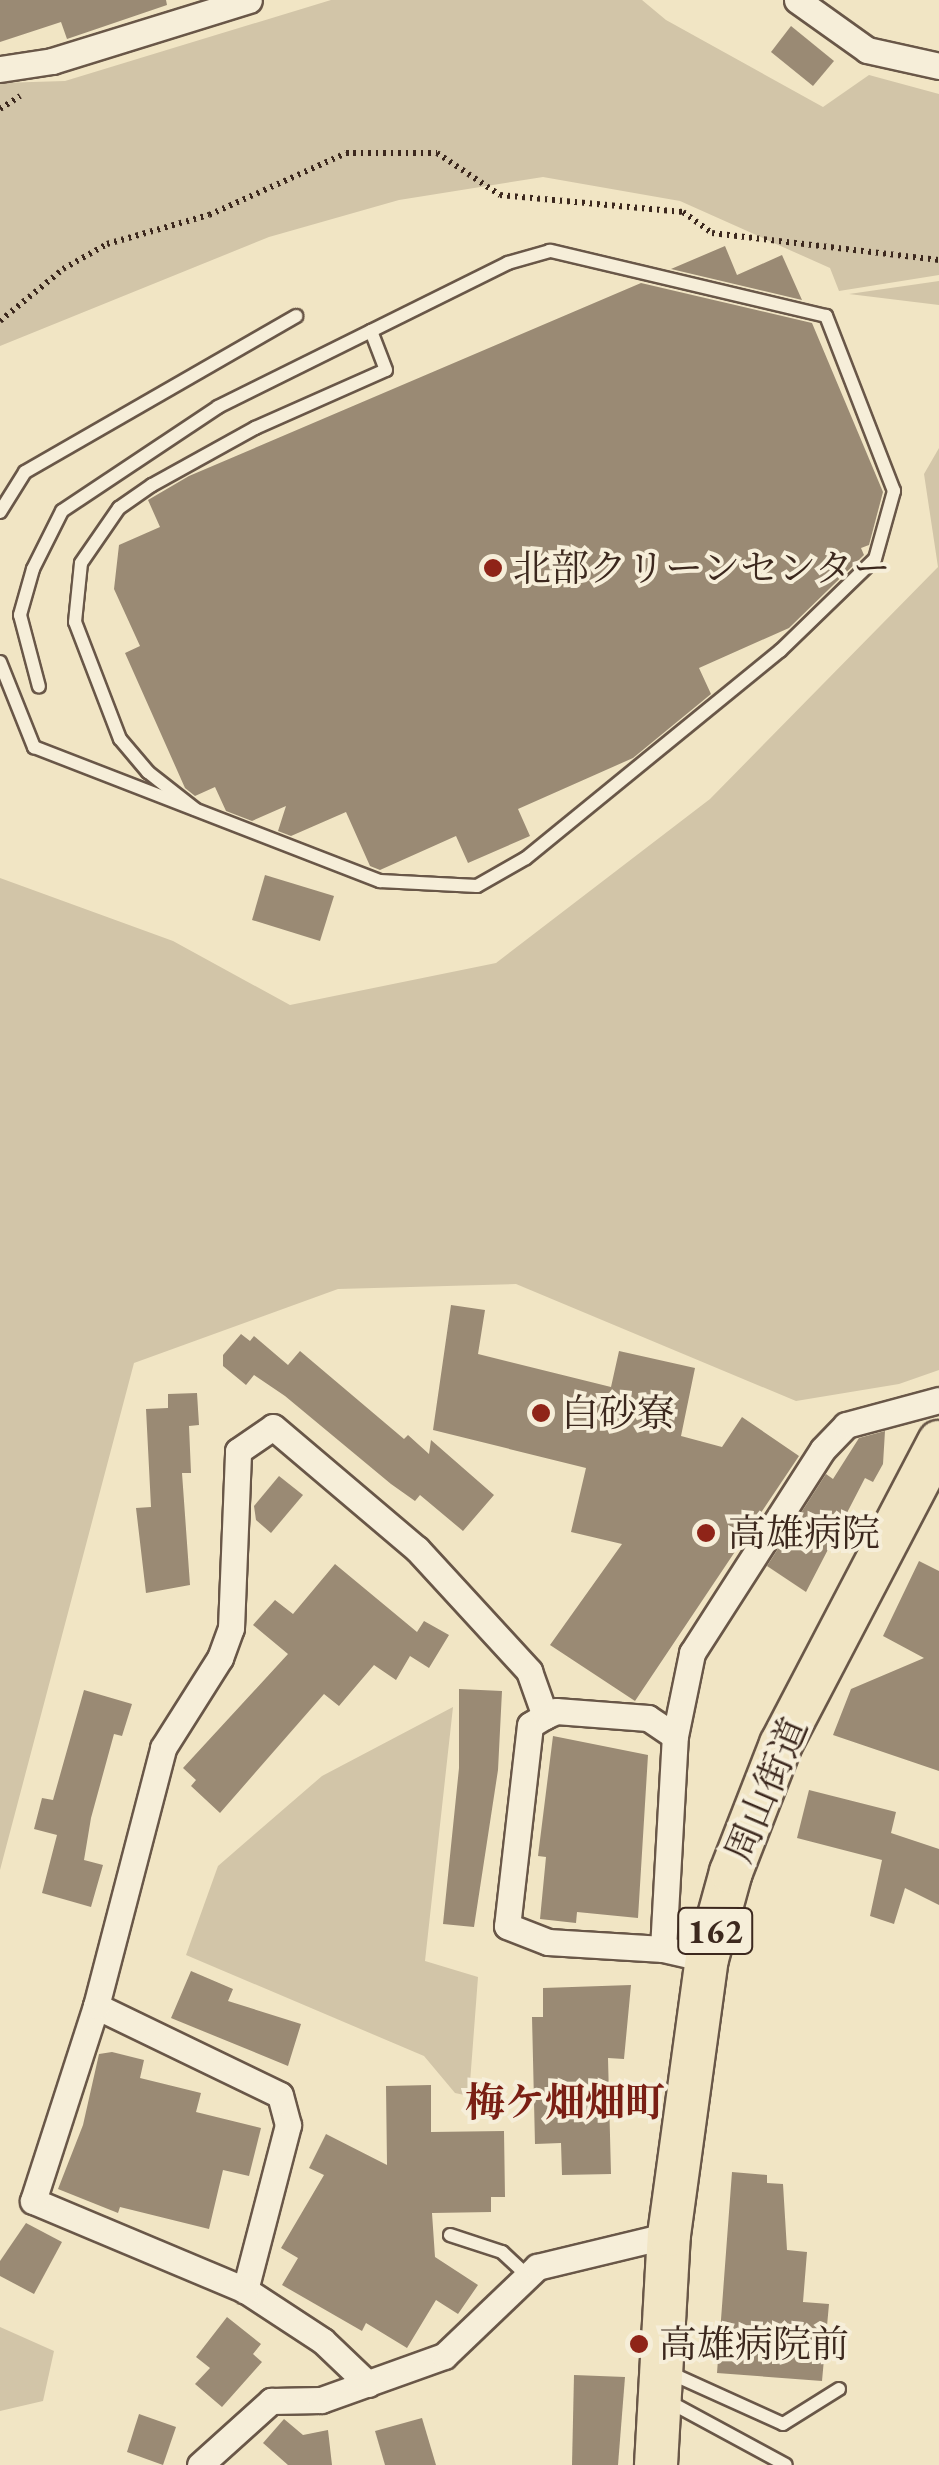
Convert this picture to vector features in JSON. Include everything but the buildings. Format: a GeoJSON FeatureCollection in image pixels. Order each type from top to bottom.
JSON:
{"type":"FeatureCollection","features":[{"type":"Feature","properties":{"kind":"highway","name":"周山街道"},"geometry":{"type":"LineString","coordinates":[[656,2465],[669,2235],[707,1960],[731,1872],[781,1744],[939,1442]]}},
{"type":"Feature","properties":{"kind":"street"},"geometry":{"type":"LineString","coordinates":[[0,69],[52,61],[249,0]]}},
{"type":"Feature","properties":{"kind":"street"},"geometry":{"type":"LineString","coordinates":[[796,0],[868,50],[939,66]]}},
{"type":"Feature","properties":{"kind":"street"},"geometry":{"type":"LineString","coordinates":[[663,1949],[675,1736],[692,1652],[823,1448],[846,1424],[939,1400]]}},
{"type":"Feature","properties":{"kind":"street"},"geometry":{"type":"LineString","coordinates":[[368,2384],[324,2341],[246,2290],[33,2202],[96,2006],[163,1748],[220,1658],[231,1628],[238,1452],[273,1427],[417,1549],[529,1671],[544,1716]]}},
{"type":"Feature","properties":{"kind":"street"},"geometry":{"type":"LineString","coordinates":[[675,1736],[648,1718],[556,1711],[530,1725],[508,1926],[548,1942],[663,1949],[707,1960]]}},
{"type":"Feature","properties":{"kind":"street"},"geometry":{"type":"LineString","coordinates":[[96,2006],[280,2096],[288,2125],[246,2290]]}},
{"type":"Feature","properties":{"kind":"street"},"geometry":{"type":"LineString","coordinates":[[200,2465],[260,2406],[322,2400],[444,2356],[537,2267],[669,2235]]}},
{"type":"Feature","properties":{"kind":"lane"},"geometry":{"type":"LineString","coordinates":[[0,662],[34,746],[204,816],[380,881],[477,886],[526,858],[780,651],[875,559],[894,490],[826,316],[550,251],[508,263],[218,408],[62,511],[20,615],[39,687]]}},
{"type":"Feature","properties":{"kind":"lane"},"geometry":{"type":"LineString","coordinates":[[0,512],[25,472],[296,316]]}},
{"type":"Feature","properties":{"kind":"lane"},"geometry":{"type":"LineString","coordinates":[[204,816],[148,772],[120,739],[75,622],[81,562],[119,508],[152,485],[255,428],[386,370],[372,331]]}},
{"type":"Feature","properties":{"kind":"lane"},"geometry":{"type":"LineString","coordinates":[[450,2236],[502,2252],[528,2276]]}},
{"type":"Feature","properties":{"kind":"lane"},"geometry":{"type":"LineString","coordinates":[[661,2383],[783,2424],[839,2389]]}},
{"type":"Feature","properties":{"kind":"lane"},"geometry":{"type":"LineString","coordinates":[[661,2383],[786,2465]]}},
{"type":"Feature","properties":{"kind":"path"},"geometry":{"type":"LineString","coordinates":[[0,321],[107,244],[209,215],[346,153],[438,153],[500,195],[683,212],[712,234],[939,260]]}},
{"type":"Feature","properties":{"kind":"shaded area"},"geometry":{"type":"Polygon","coordinates":[[[331,0],[642,0],[666,20],[823,107],[869,75],[939,94],[939,275],[839,291],[830,268],[680,201],[543,177],[399,200],[269,237],[0,346],[0,83],[65,81],[331,0]]]}},
{"type":"Feature","properties":{"kind":"shaded area"},"geometry":{"type":"Polygon","coordinates":[[[939,281],[939,305],[849,294],[939,281]]]}},
{"type":"Feature","properties":{"kind":"shaded area"},"geometry":{"type":"Polygon","coordinates":[[[939,448],[939,1370],[899,1384],[796,1401],[516,1284],[338,1289],[134,1363],[0,1870],[0,878],[173,941],[290,1005],[496,963],[710,799],[938,567],[924,474],[939,448]]]}},
{"type":"Feature","properties":{"kind":"shaded area"},"geometry":{"type":"Polygon","coordinates":[[[453,1707],[425,1961],[478,1977],[469,2096],[455,2093],[424,2056],[186,1955],[218,1866],[322,1776],[453,1707]]]}},
{"type":"Feature","properties":{"kind":"shaded area"},"geometry":{"type":"Polygon","coordinates":[[[0,2327],[54,2351],[43,2401],[0,2411],[0,2327]]]}},
{"type":"Feature","properties":{"kind":"place","name":"北部クリーンセンター"},"geometry":{"type":"Point","coordinates":[493,568]}},
{"type":"Feature","properties":{"kind":"place","name":"白砂寮"},"geometry":{"type":"Point","coordinates":[541,1413]}},
{"type":"Feature","properties":{"kind":"place","name":"高雄病院"},"geometry":{"type":"Point","coordinates":[706,1533]}},
{"type":"Feature","properties":{"kind":"place","name":"高雄病院前"},"geometry":{"type":"Point","coordinates":[639,2344]}},
{"type":"Feature","properties":{"kind":"district","name":"梅ケ畑畑町"},"geometry":{"type":"Point","coordinates":[565,2102]}}]}
